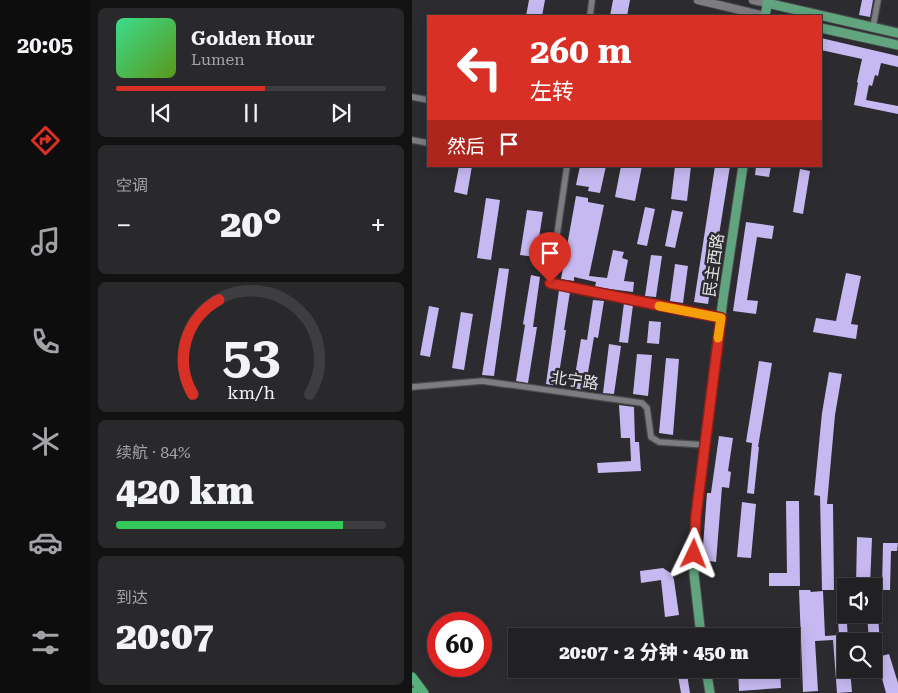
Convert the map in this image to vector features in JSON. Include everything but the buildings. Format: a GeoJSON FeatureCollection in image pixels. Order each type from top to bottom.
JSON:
{"type":"FeatureCollection","features":[{"type":"Feature","properties":{"kind":"highway"},"geometry":{"type":"LineString","coordinates":[[412,677],[424,693]]}},
{"type":"Feature","properties":{"kind":"main road"},"geometry":{"type":"LineString","coordinates":[[698,0],[761,15]]}},
{"type":"Feature","properties":{"kind":"main road"},"geometry":{"type":"LineString","coordinates":[[753,0],[898,32]]}},
{"type":"Feature","properties":{"kind":"main road"},"geometry":{"type":"LineString","coordinates":[[765,15],[768,2]]}},
{"type":"Feature","properties":{"kind":"main road"},"geometry":{"type":"LineString","coordinates":[[822,28],[898,45]]}},
{"type":"Feature","properties":{"kind":"main road","name":"民主西路"},"geometry":{"type":"LineString","coordinates":[[700,628],[694,574],[696,516],[721,318],[743,167]]}},
{"type":"Feature","properties":{"kind":"main road"},"geometry":{"type":"LineString","coordinates":[[708,678],[710,693]]}},
{"type":"Feature","properties":{"kind":"street"},"geometry":{"type":"LineString","coordinates":[[590,15],[592,0]]}},
{"type":"Feature","properties":{"kind":"street"},"geometry":{"type":"LineString","coordinates":[[873,27],[878,0]]}},
{"type":"Feature","properties":{"kind":"street"},"geometry":{"type":"LineString","coordinates":[[412,98],[427,100]]}},
{"type":"Feature","properties":{"kind":"street"},"geometry":{"type":"LineString","coordinates":[[412,140],[427,143]]}},
{"type":"Feature","properties":{"kind":"street"},"geometry":{"type":"LineString","coordinates":[[567,167],[550,283],[721,318]]}},
{"type":"Feature","properties":{"kind":"street","name":"北宁路"},"geometry":{"type":"LineString","coordinates":[[412,387],[482,381],[642,403],[647,408],[651,438],[659,442],[705,445]]}},
{"type":"Feature","properties":{"kind":"slow traffic"},"geometry":{"type":"LineString","coordinates":[[659,306],[721,318],[718,338]]}},
{"type":"Feature","properties":{"kind":"route"},"geometry":{"type":"LineString","coordinates":[[550,283],[721,318],[696,516],[694,554]]}}]}
